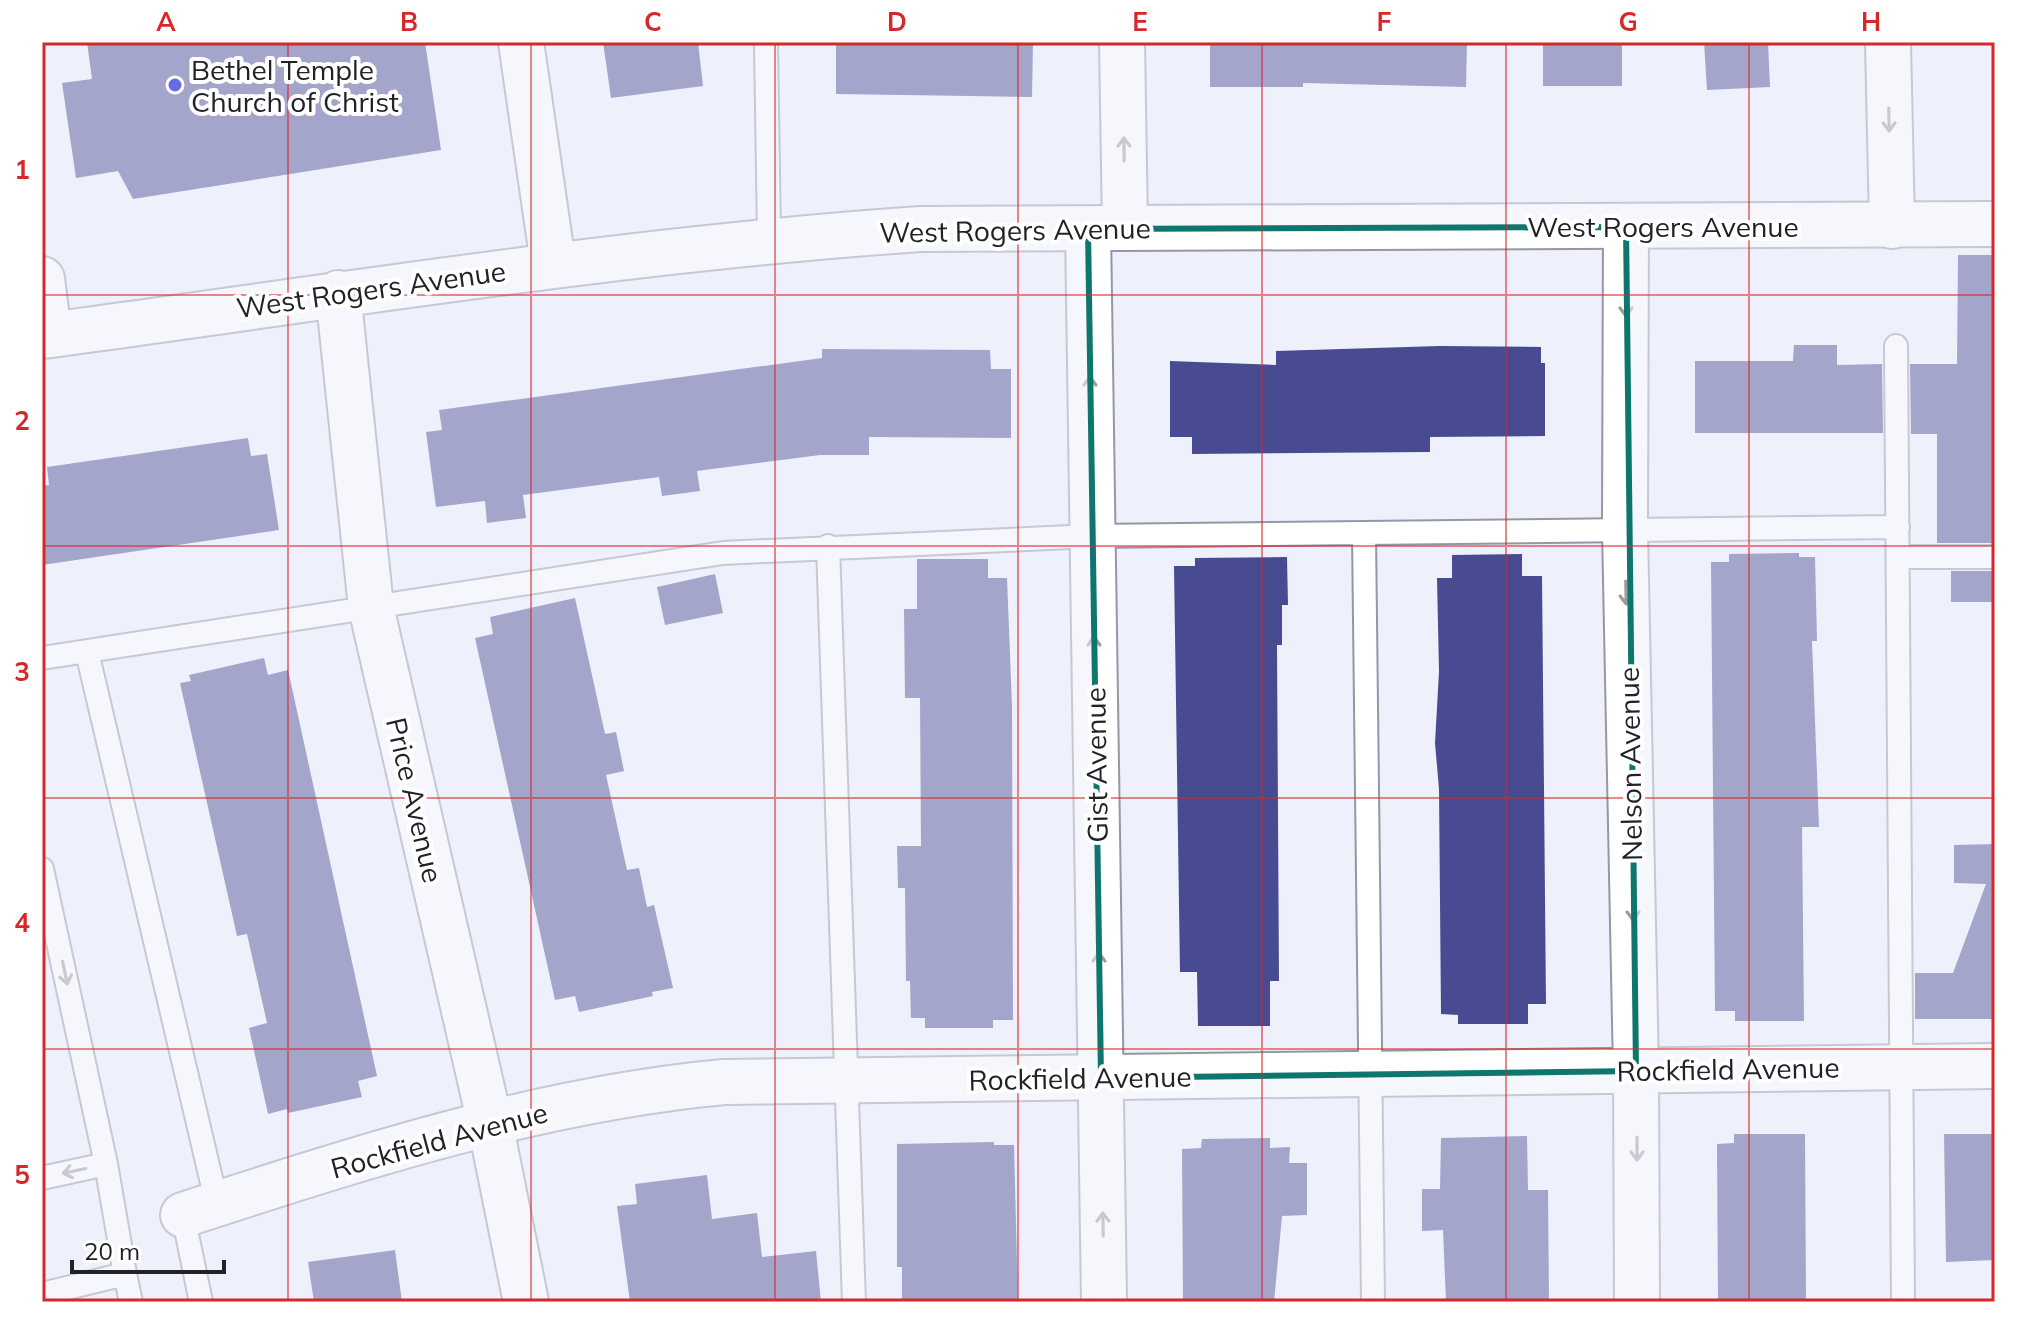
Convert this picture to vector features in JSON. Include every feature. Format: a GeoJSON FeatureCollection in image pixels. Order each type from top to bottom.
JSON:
{"type":"FeatureCollection","features":[{"type":"Feature","properties":{"kind":"street"},"geometry":{"type":"LineString","coordinates":[[521,42],[553,263]]}},
{"type":"Feature","properties":{"kind":"street","name":"Gist Avenue"},"geometry":{"type":"LineString","coordinates":[[1104,1302],[1092,536],[1106,228],[1122,42]]}},
{"type":"Feature","properties":{"kind":"street"},"geometry":{"type":"LineString","coordinates":[[1888,42],[1892,226]]}},
{"type":"Feature","properties":{"kind":"street","name":"West Rogers Avenue"},"geometry":{"type":"LineString","coordinates":[[46,336],[553,263],[769,239],[921,229],[1995,224]]}},
{"type":"Feature","properties":{"kind":"street","name":"Nelson Avenue"},"geometry":{"type":"LineString","coordinates":[[1626,227],[1625,530],[1636,1071],[1637,1302]]}},
{"type":"Feature","properties":{"kind":"street"},"geometry":{"type":"LineString","coordinates":[[42,279],[46,336]]}},
{"type":"Feature","properties":{"kind":"street","name":"Price Avenue"},"geometry":{"type":"LineString","coordinates":[[338,293],[371,607],[490,1123],[526,1302]]}},
{"type":"Feature","properties":{"kind":"street","name":"Rockfield Avenue"},"geometry":{"type":"LineString","coordinates":[[200,1209],[490,1123],[624,1092],[724,1082],[1995,1066]]}},
{"type":"Feature","properties":{"kind":"lane"},"geometry":{"type":"LineString","coordinates":[[766,42],[769,239]]}},
{"type":"Feature","properties":{"kind":"lane"},"geometry":{"type":"LineString","coordinates":[[1896,346],[1903,1302]]}},
{"type":"Feature","properties":{"kind":"lane"},"geometry":{"type":"LineString","coordinates":[[42,658],[723,553],[1092,536],[1898,527]]}},
{"type":"Feature","properties":{"kind":"lane"},"geometry":{"type":"LineString","coordinates":[[1364,534],[1373,1302]]}},
{"type":"Feature","properties":{"kind":"lane"},"geometry":{"type":"LineString","coordinates":[[828,546],[854,1302]]}},
{"type":"Feature","properties":{"kind":"lane"},"geometry":{"type":"LineString","coordinates":[[1898,557],[1995,557]]}},
{"type":"Feature","properties":{"kind":"lane"},"geometry":{"type":"LineString","coordinates":[[87,652],[200,1209],[201,1302]]}},
{"type":"Feature","properties":{"kind":"lane"},"geometry":{"type":"LineString","coordinates":[[42,869],[106,1164],[131,1302]]}},
{"type":"Feature","properties":{"kind":"lane"},"geometry":{"type":"LineString","coordinates":[[42,1178],[106,1164]]}},
{"type":"Feature","properties":{"kind":"lane"},"geometry":{"type":"LineString","coordinates":[[42,1294],[125,1274]]}},
{"type":"Feature","properties":{"kind":"highlighted area"},"geometry":{"type":"Polygon","coordinates":[[[1626,227],[1636,1071],[1101,1078],[1088,229],[1626,227]]]}},
{"type":"Feature","properties":{"kind":"building"},"geometry":{"type":"Polygon","coordinates":[[[87,42],[425,42],[441,150],[133,199],[118,171],[76,178],[62,83],[92,79],[87,42]]]}},
{"type":"Feature","properties":{"kind":"building"},"geometry":{"type":"Polygon","coordinates":[[[603,42],[698,42],[703,86],[611,98],[603,42]]]}},
{"type":"Feature","properties":{"kind":"building"},"geometry":{"type":"Polygon","coordinates":[[[836,42],[1033,42],[1032,97],[836,94],[836,42]]]}},
{"type":"Feature","properties":{"kind":"building"},"geometry":{"type":"Polygon","coordinates":[[[1210,42],[1467,42],[1466,87],[1303,83],[1303,87],[1210,87],[1210,42]]]}},
{"type":"Feature","properties":{"kind":"building"},"geometry":{"type":"Polygon","coordinates":[[[1543,42],[1622,42],[1622,86],[1543,86],[1543,42]]]}},
{"type":"Feature","properties":{"kind":"building"},"geometry":{"type":"Polygon","coordinates":[[[1704,42],[1768,42],[1770,87],[1707,90],[1704,42]]]}},
{"type":"Feature","properties":{"kind":"building"},"geometry":{"type":"Polygon","coordinates":[[[1958,255],[1995,255],[1995,543],[1937,543],[1937,434],[1911,434],[1910,364],[1957,364],[1958,255]]]}},
{"type":"Feature","properties":{"kind":"building"},"geometry":{"type":"Polygon","coordinates":[[[1794,345],[1837,345],[1837,365],[1882,364],[1883,433],[1695,433],[1695,361],[1793,361],[1794,345]]]}},
{"type":"Feature","properties":{"kind":"building"},"geometry":{"type":"Polygon","coordinates":[[[1440,346],[1541,347],[1541,363],[1545,363],[1545,436],[1430,437],[1430,452],[1192,454],[1192,437],[1170,437],[1170,361],[1276,365],[1276,351],[1440,346]]]}},
{"type":"Feature","properties":{"kind":"building"},"geometry":{"type":"Polygon","coordinates":[[[822,349],[990,350],[991,369],[1011,369],[1011,438],[869,437],[869,455],[820,455],[697,471],[700,491],[662,496],[659,477],[523,495],[526,518],[487,523],[485,501],[436,507],[426,432],[442,430],[439,410],[822,358],[822,349]]]}},
{"type":"Feature","properties":{"kind":"building"},"geometry":{"type":"Polygon","coordinates":[[[248,438],[251,456],[267,454],[279,530],[42,565],[42,486],[49,485],[47,467],[248,438]]]}},
{"type":"Feature","properties":{"kind":"building"},"geometry":{"type":"Polygon","coordinates":[[[1799,553],[1799,557],[1815,557],[1817,641],[1812,641],[1819,827],[1802,827],[1804,1021],[1735,1021],[1735,1011],[1715,1011],[1711,562],[1729,562],[1729,554],[1799,553]]]}},
{"type":"Feature","properties":{"kind":"building"},"geometry":{"type":"Polygon","coordinates":[[[1522,554],[1522,576],[1542,576],[1546,1004],[1528,1004],[1528,1024],[1458,1024],[1458,1015],[1441,1014],[1439,789],[1435,743],[1439,672],[1437,578],[1452,578],[1452,555],[1522,554]]]}},
{"type":"Feature","properties":{"kind":"building"},"geometry":{"type":"Polygon","coordinates":[[[1287,557],[1288,605],[1282,605],[1282,645],[1277,645],[1279,981],[1270,981],[1270,1026],[1198,1026],[1197,972],[1180,972],[1174,566],[1195,566],[1195,558],[1287,557]]]}},
{"type":"Feature","properties":{"kind":"building"},"geometry":{"type":"Polygon","coordinates":[[[917,559],[988,559],[988,578],[1007,578],[1012,706],[1013,1020],[993,1020],[993,1028],[925,1028],[925,1018],[911,1018],[910,981],[906,981],[905,888],[898,888],[897,846],[921,846],[920,698],[905,698],[904,609],[917,609],[917,559]]]}},
{"type":"Feature","properties":{"kind":"building"},"geometry":{"type":"Polygon","coordinates":[[[1951,571],[1995,571],[1995,602],[1951,602],[1951,571]]]}},
{"type":"Feature","properties":{"kind":"building"},"geometry":{"type":"Polygon","coordinates":[[[715,574],[723,613],[665,625],[657,587],[715,574]]]}},
{"type":"Feature","properties":{"kind":"building"},"geometry":{"type":"Polygon","coordinates":[[[575,598],[605,734],[616,732],[624,771],[606,775],[627,870],[639,868],[647,907],[654,905],[673,988],[652,992],[653,996],[579,1012],[575,996],[555,1000],[475,638],[493,634],[490,617],[575,598]]]}},
{"type":"Feature","properties":{"kind":"building"},"geometry":{"type":"Polygon","coordinates":[[[264,658],[268,675],[288,670],[377,1076],[358,1081],[362,1097],[288,1113],[287,1109],[268,1114],[249,1028],[267,1023],[247,934],[237,936],[180,683],[191,681],[189,675],[264,658]]]}},
{"type":"Feature","properties":{"kind":"building"},"geometry":{"type":"Polygon","coordinates":[[[1995,844],[1995,1019],[1915,1019],[1915,973],[1953,973],[1986,884],[1954,883],[1954,845],[1995,844]]]}},
{"type":"Feature","properties":{"kind":"building"},"geometry":{"type":"Polygon","coordinates":[[[1734,1134],[1805,1134],[1806,1302],[1718,1302],[1717,1144],[1734,1143],[1734,1134]]]}},
{"type":"Feature","properties":{"kind":"building"},"geometry":{"type":"Polygon","coordinates":[[[1944,1134],[1995,1134],[1995,1260],[1946,1262],[1944,1134]]]}},
{"type":"Feature","properties":{"kind":"building"},"geometry":{"type":"Polygon","coordinates":[[[1527,1136],[1528,1190],[1548,1190],[1549,1302],[1446,1302],[1443,1230],[1422,1231],[1422,1189],[1440,1189],[1441,1138],[1527,1136]]]}},
{"type":"Feature","properties":{"kind":"building"},"geometry":{"type":"Polygon","coordinates":[[[1270,1138],[1270,1148],[1290,1147],[1289,1163],[1307,1163],[1307,1215],[1282,1216],[1274,1302],[1183,1302],[1182,1149],[1201,1148],[1202,1139],[1270,1138]]]}},
{"type":"Feature","properties":{"kind":"building"},"geometry":{"type":"Polygon","coordinates":[[[994,1142],[994,1145],[1014,1145],[1018,1302],[902,1302],[902,1267],[897,1267],[897,1144],[994,1142]]]}},
{"type":"Feature","properties":{"kind":"building"},"geometry":{"type":"Polygon","coordinates":[[[707,1175],[712,1219],[757,1213],[762,1257],[816,1251],[821,1302],[630,1302],[617,1206],[637,1204],[635,1184],[707,1175]]]}},
{"type":"Feature","properties":{"kind":"building"},"geometry":{"type":"Polygon","coordinates":[[[395,1250],[402,1302],[314,1302],[308,1262],[395,1250]]]}},
{"type":"Feature","properties":{"kind":"place","name":"Bethel Temple Church of Christ"},"geometry":{"type":"Point","coordinates":[175,85]}}]}
